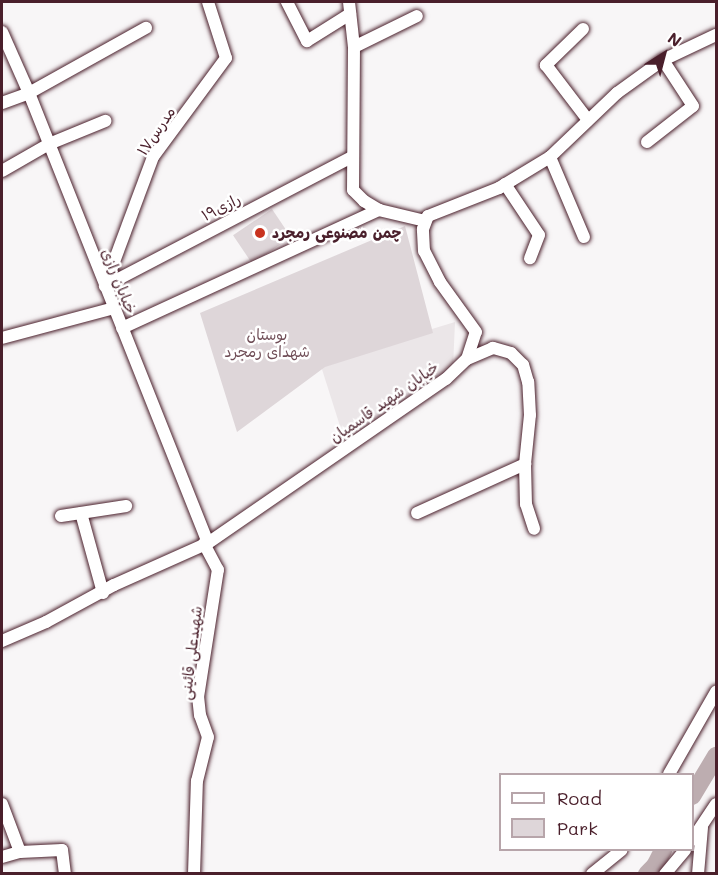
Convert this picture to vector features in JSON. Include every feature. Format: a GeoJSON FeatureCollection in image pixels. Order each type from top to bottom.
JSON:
{"type":"FeatureCollection","features":[{"type":"Feature","properties":{"kind":"street","name":"مدرس۱۷"},"geometry":{"type":"LineString","coordinates":[[105,286],[153,158],[226,58],[208,2]]}},
{"type":"Feature","properties":{"kind":"street"},"geometry":{"type":"LineString","coordinates":[[287,2],[307,41],[349,8]]}},
{"type":"Feature","properties":{"kind":"street"},"geometry":{"type":"LineString","coordinates":[[349,8],[354,46],[353,190],[364,201],[379,210],[425,221]]}},
{"type":"Feature","properties":{"kind":"street"},"geometry":{"type":"LineString","coordinates":[[354,46],[417,16]]}},
{"type":"Feature","properties":{"kind":"street"},"geometry":{"type":"LineString","coordinates":[[2,103],[29,93],[146,28]]}},
{"type":"Feature","properties":{"kind":"street"},"geometry":{"type":"LineString","coordinates":[[583,29],[546,65],[588,120]]}},
{"type":"Feature","properties":{"kind":"street","name":"خیابان رازی"},"geometry":{"type":"LineString","coordinates":[[2,32],[29,93],[206,544]]}},
{"type":"Feature","properties":{"kind":"street"},"geometry":{"type":"LineString","coordinates":[[467,359],[476,332],[440,282],[424,251],[425,221],[428,216],[505,184],[550,157],[617,93],[663,60],[717,35]]}},
{"type":"Feature","properties":{"kind":"street"},"geometry":{"type":"LineString","coordinates":[[647,142],[693,106],[663,60]]}},
{"type":"Feature","properties":{"kind":"street"},"geometry":{"type":"LineString","coordinates":[[2,171],[49,144],[105,121]]}},
{"type":"Feature","properties":{"kind":"street","name":"رازی۱۹"},"geometry":{"type":"LineString","coordinates":[[105,286],[352,157]]}},
{"type":"Feature","properties":{"kind":"street"},"geometry":{"type":"LineString","coordinates":[[550,157],[584,237]]}},
{"type":"Feature","properties":{"kind":"street"},"geometry":{"type":"LineString","coordinates":[[505,184],[539,235],[530,258]]}},
{"type":"Feature","properties":{"kind":"street"},"geometry":{"type":"LineString","coordinates":[[122,328],[379,210]]}},
{"type":"Feature","properties":{"kind":"street"},"geometry":{"type":"LineString","coordinates":[[2,338],[114,308]]}},
{"type":"Feature","properties":{"kind":"street"},"geometry":{"type":"LineString","coordinates":[[467,359],[493,348],[511,352],[523,365],[528,382],[530,415],[525,464],[526,504],[534,529]]}},
{"type":"Feature","properties":{"kind":"street","name":"خیابان شهید قاسمیان"},"geometry":{"type":"LineString","coordinates":[[2,641],[103,594],[114,585],[206,544],[446,379],[467,359]]}},
{"type":"Feature","properties":{"kind":"street"},"geometry":{"type":"LineString","coordinates":[[417,513],[525,464]]}},
{"type":"Feature","properties":{"kind":"street"},"geometry":{"type":"LineString","coordinates":[[61,516],[126,506]]}},
{"type":"Feature","properties":{"kind":"street"},"geometry":{"type":"LineString","coordinates":[[81,513],[103,594]]}},
{"type":"Feature","properties":{"kind":"street","name":"شهیدعلی قائینی"},"geometry":{"type":"LineString","coordinates":[[194,873],[197,781],[208,737],[200,715],[198,697],[218,570],[206,544]]}},
{"type":"Feature","properties":{"kind":"street"},"geometry":{"type":"LineString","coordinates":[[670,773],[717,693]]}},
{"type":"Feature","properties":{"kind":"street"},"geometry":{"type":"LineString","coordinates":[[2,805],[20,852]]}},
{"type":"Feature","properties":{"kind":"street"},"geometry":{"type":"LineString","coordinates":[[694,839],[715,809]]}},
{"type":"Feature","properties":{"kind":"street"},"geometry":{"type":"LineString","coordinates":[[698,873],[702,827]]}},
{"type":"Feature","properties":{"kind":"street"},"geometry":{"type":"LineString","coordinates":[[2,857],[20,852],[62,850],[65,873]]}},
{"type":"Feature","properties":{"kind":"street"},"geometry":{"type":"LineString","coordinates":[[592,873],[620,851]]}},
{"type":"Feature","properties":{"kind":"street"},"geometry":{"type":"LineString","coordinates":[[665,873],[683,851]]}},
{"type":"Feature","properties":{"kind":"shaded area"},"geometry":{"type":"Polygon","coordinates":[[[455,322],[453,367],[346,445],[320,363],[455,322]]]}},
{"type":"Feature","properties":{"kind":"green space","name":"چمن مصنوعی رمجرد"},"geometry":{"type":"Polygon","coordinates":[[[272,209],[291,237],[252,263],[233,235],[272,209]]]}},
{"type":"Feature","properties":{"kind":"green space","name":"بوستان شهدای رمجرد"},"geometry":{"type":"Polygon","coordinates":[[[405,226],[433,333],[325,367],[237,432],[200,313],[405,226]]]}},
{"type":"Feature","properties":{"kind":"waterway"},"geometry":{"type":"LineString","coordinates":[[694,793],[716,756]]}},
{"type":"Feature","properties":{"kind":"waterway"},"geometry":{"type":"LineString","coordinates":[[647,874],[655,866],[662,851]]}},
{"type":"Feature","properties":{"kind":"place","name":"چمن مصنوعی رمجرد"},"geometry":{"type":"Point","coordinates":[260,233]}}]}
